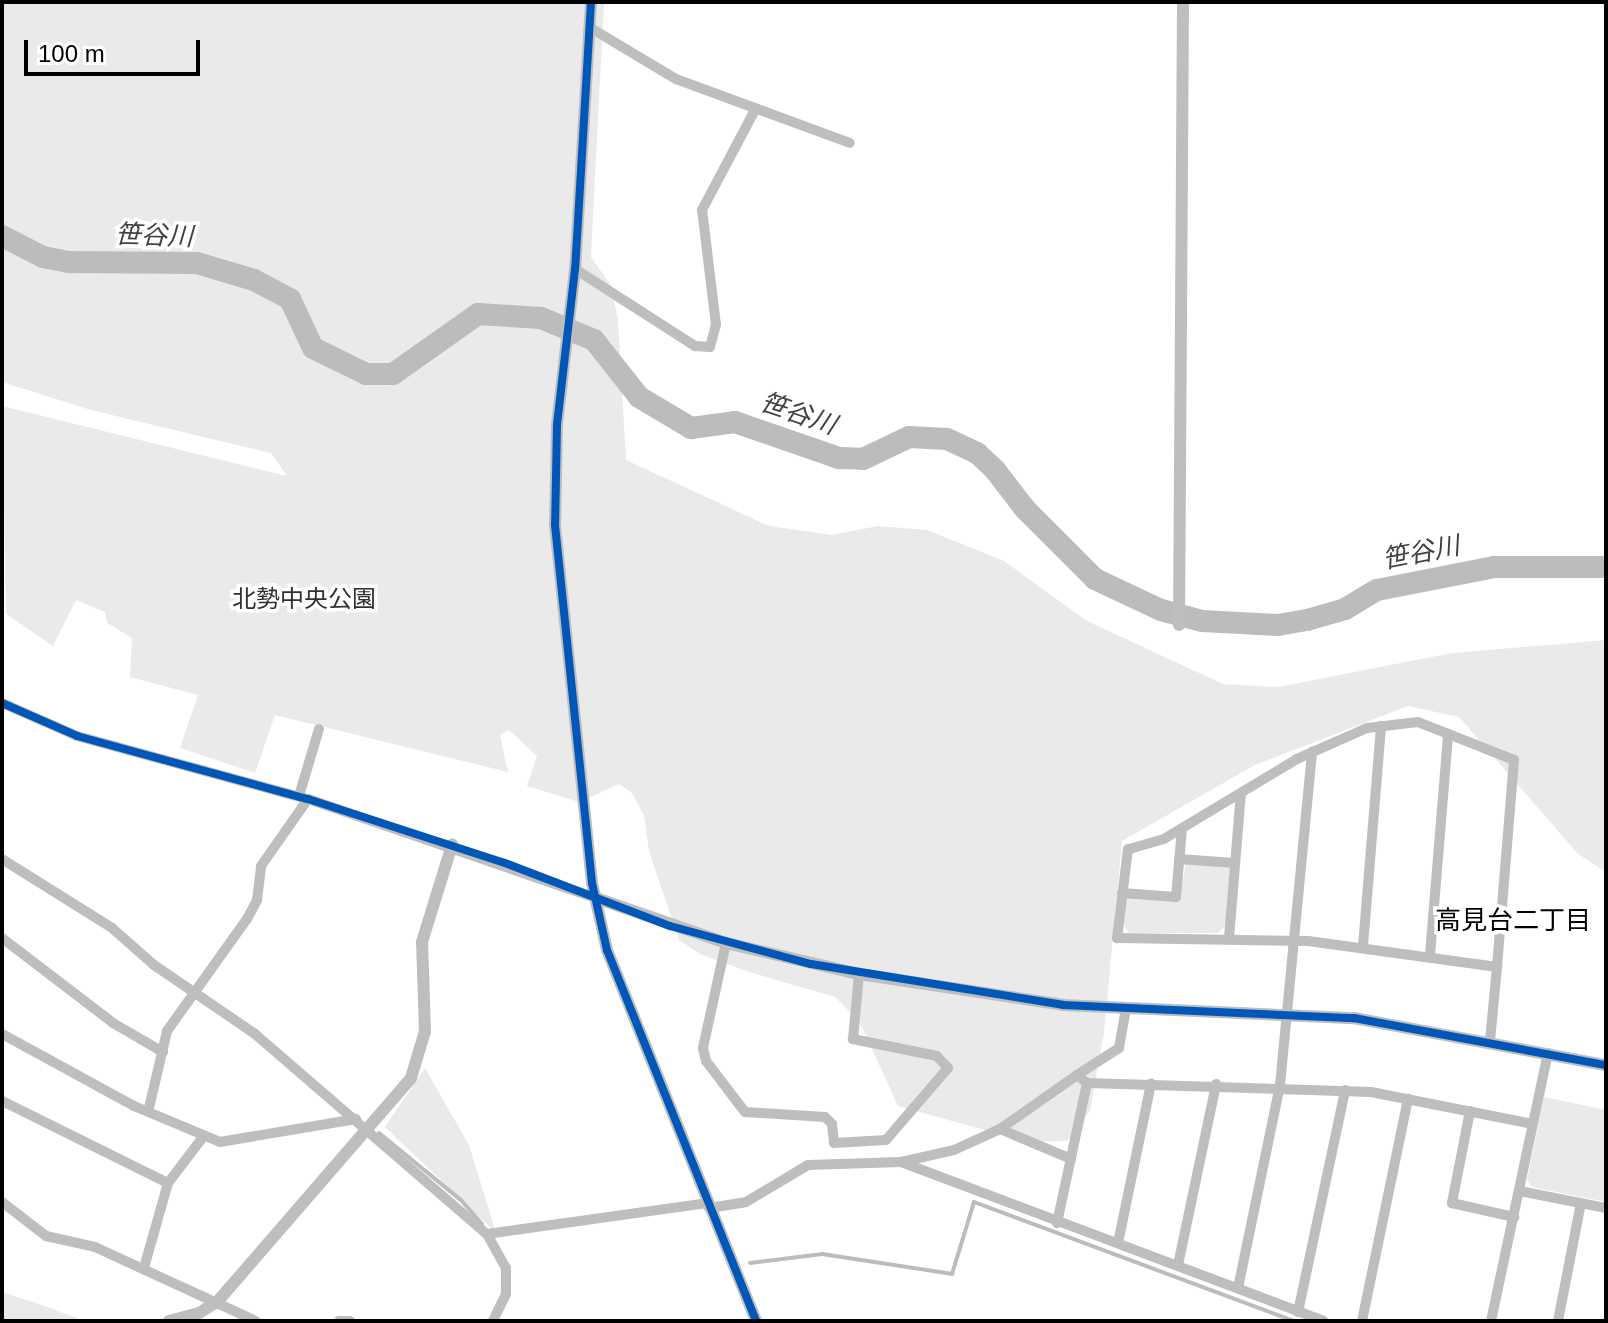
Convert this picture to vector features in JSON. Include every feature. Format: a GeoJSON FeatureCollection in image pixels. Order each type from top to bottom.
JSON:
{"type":"FeatureCollection","features":[{"type":"Feature","properties":{"kind":"street"},"geometry":{"type":"LineString","coordinates":[[591,2],[575,269],[557,425],[555,525],[596,898],[607,950],[756,1321]]}},
{"type":"Feature","properties":{"kind":"street"},"geometry":{"type":"LineString","coordinates":[[1179,625],[1183,2]]}},
{"type":"Feature","properties":{"kind":"street"},"geometry":{"type":"LineString","coordinates":[[589,27],[676,79],[850,143]]}},
{"type":"Feature","properties":{"kind":"street"},"geometry":{"type":"LineString","coordinates":[[575,269],[695,346],[710,347],[716,325],[702,210],[756,108]]}},
{"type":"Feature","properties":{"kind":"street"},"geometry":{"type":"LineString","coordinates":[[2,703],[77,736],[304,797],[452,845],[726,943],[859,974],[1126,1010],[1289,1013],[1423,1027],[1606,1065]]}},
{"type":"Feature","properties":{"kind":"street"},"geometry":{"type":"LineString","coordinates":[[1490,1041],[1497,967],[1514,760],[1418,722],[1381,726],[1312,752],[1182,829],[1128,849],[1117,938],[1229,938],[1363,946],[1497,967]]}},
{"type":"Feature","properties":{"kind":"street"},"geometry":{"type":"LineString","coordinates":[[1363,946],[1381,726]]}},
{"type":"Feature","properties":{"kind":"street"},"geometry":{"type":"LineString","coordinates":[[149,1108],[167,1031],[191,991],[247,919],[257,900],[261,866],[304,797],[319,729]]}},
{"type":"Feature","properties":{"kind":"street"},"geometry":{"type":"LineString","coordinates":[[1430,955],[1448,734]]}},
{"type":"Feature","properties":{"kind":"street"},"geometry":{"type":"LineString","coordinates":[[1238,1288],[1280,1085],[1297,941],[1312,752]]}},
{"type":"Feature","properties":{"kind":"street"},"geometry":{"type":"LineString","coordinates":[[1229,938],[1241,793]]}},
{"type":"Feature","properties":{"kind":"street"},"geometry":{"type":"LineString","coordinates":[[1122,893],[1176,897],[1182,829]]}},
{"type":"Feature","properties":{"kind":"street"},"geometry":{"type":"LineString","coordinates":[[169,1321],[199,1313],[218,1301],[411,1078],[425,1031],[422,942],[452,845]]}},
{"type":"Feature","properties":{"kind":"street"},"geometry":{"type":"LineString","coordinates":[[2,859],[112,928],[191,991],[255,1034],[487,1234],[506,1268],[506,1294],[493,1321]]}},
{"type":"Feature","properties":{"kind":"street"},"geometry":{"type":"LineString","coordinates":[[1179,859],[1235,863]]}},
{"type":"Feature","properties":{"kind":"street"},"geometry":{"type":"LineString","coordinates":[[2,938],[113,1023],[163,1052]]}},
{"type":"Feature","properties":{"kind":"street"},"geometry":{"type":"LineString","coordinates":[[726,943],[703,1056],[745,1112],[825,1117],[832,1124],[834,1143],[886,1140],[948,1068],[937,1056],[853,1039],[859,974]]}},
{"type":"Feature","properties":{"kind":"street"},"geometry":{"type":"LineString","coordinates":[[487,1234],[746,1202],[808,1165],[901,1162],[954,1150],[1000,1129],[1119,1048],[1126,1010]]}},
{"type":"Feature","properties":{"kind":"street"},"geometry":{"type":"LineString","coordinates":[[2,1034],[134,1106],[149,1108],[203,1137],[233,1142],[356,1119]]}},
{"type":"Feature","properties":{"kind":"street"},"geometry":{"type":"LineString","coordinates":[[1491,1321],[1548,1053]]}},
{"type":"Feature","properties":{"kind":"street"},"geometry":{"type":"LineString","coordinates":[[1077,1075],[1087,1083],[1280,1085],[1345,1090],[1533,1124]]}},
{"type":"Feature","properties":{"kind":"street"},"geometry":{"type":"LineString","coordinates":[[1057,1223],[1087,1083]]}},
{"type":"Feature","properties":{"kind":"street"},"geometry":{"type":"LineString","coordinates":[[1118,1243],[1151,1083]]}},
{"type":"Feature","properties":{"kind":"street"},"geometry":{"type":"LineString","coordinates":[[1178,1265],[1216,1084]]}},
{"type":"Feature","properties":{"kind":"street"},"geometry":{"type":"LineString","coordinates":[[1298,1312],[1345,1090]]}},
{"type":"Feature","properties":{"kind":"street"},"geometry":{"type":"LineString","coordinates":[[1362,1321],[1408,1099]]}},
{"type":"Feature","properties":{"kind":"street"},"geometry":{"type":"LineString","coordinates":[[2,1101],[168,1183]]}},
{"type":"Feature","properties":{"kind":"street"},"geometry":{"type":"LineString","coordinates":[[1470,1111],[1452,1203],[1514,1217]]}},
{"type":"Feature","properties":{"kind":"street"},"geometry":{"type":"LineString","coordinates":[[1000,1129],[1071,1159]]}},
{"type":"Feature","properties":{"kind":"street"},"geometry":{"type":"LineString","coordinates":[[144,1268],[168,1183],[203,1137]]}},
{"type":"Feature","properties":{"kind":"street"},"geometry":{"type":"LineString","coordinates":[[901,1162],[1323,1321]]}},
{"type":"Feature","properties":{"kind":"street"},"geometry":{"type":"LineString","coordinates":[[1520,1191],[1606,1208]]}},
{"type":"Feature","properties":{"kind":"street"},"geometry":{"type":"LineString","coordinates":[[2,1202],[46,1236],[95,1247],[256,1321]]}},
{"type":"Feature","properties":{"kind":"street"},"geometry":{"type":"LineString","coordinates":[[1558,1321],[1581,1203]]}},
{"type":"Feature","properties":{"kind":"street"},"geometry":{"type":"LineString","coordinates":[[339,1321],[350,1321]]}},
{"type":"Feature","properties":{"kind":"green space","name":"北勢中央公園"},"geometry":{"type":"Polygon","coordinates":[[[2,2],[604,2],[591,257],[610,284],[618,319],[626,460],[769,526],[832,535],[878,526],[927,530],[1004,561],[1087,621],[1223,684],[1278,687],[1452,653],[1606,640],[1606,872],[1578,854],[1459,717],[1408,706],[1255,765],[1122,841],[1104,1033],[1090,1111],[1067,1141],[1028,1142],[898,1106],[859,1021],[835,997],[749,972],[700,954],[679,940],[649,851],[644,816],[632,793],[619,784],[579,802],[527,786],[537,756],[509,730],[500,735],[508,772],[275,715],[255,773],[180,748],[198,695],[130,677],[132,638],[107,623],[105,612],[76,600],[53,646],[6,614],[2,406],[287,476],[271,453],[91,410],[2,382],[2,2]]]}},
{"type":"Feature","properties":{"kind":"green space"},"geometry":{"type":"Polygon","coordinates":[[[1186,863],[1230,866],[1225,926],[1218,933],[1129,933],[1123,925],[1127,897],[1179,901],[1186,863]]]}},
{"type":"Feature","properties":{"kind":"green space"},"geometry":{"type":"Polygon","coordinates":[[[425,1068],[469,1145],[496,1233],[385,1127],[425,1068]]]}},
{"type":"Feature","properties":{"kind":"green space"},"geometry":{"type":"Polygon","coordinates":[[[1544,1097],[1606,1110],[1606,1202],[1532,1187],[1527,1180],[1544,1097]]]}},
{"type":"Feature","properties":{"kind":"green space"},"geometry":{"type":"Polygon","coordinates":[[[2,1292],[45,1306],[85,1321],[2,1321],[2,1292]]]}},
{"type":"Feature","properties":{"kind":"waterway","name":"笹谷川"},"geometry":{"type":"LineString","coordinates":[[2,236],[43,257],[69,262],[197,263],[254,280],[290,299],[313,348],[366,374],[393,374],[478,314],[541,318],[594,340],[639,397],[691,428],[735,422],[839,458],[863,459],[909,437],[947,439],[977,453],[995,470],[1025,509],[1095,579],[1161,610],[1202,621],[1278,625],[1307,620],[1345,609],[1377,590],[1494,567],[1606,567]]}},
{"type":"Feature","properties":{"kind":"waterway"},"geometry":{"type":"LineString","coordinates":[[379,1133],[461,1200],[482,1224]]}},
{"type":"Feature","properties":{"kind":"waterway"},"geometry":{"type":"LineString","coordinates":[[750,1263],[822,1254],[952,1274],[974,1202],[1294,1321]]}},
{"type":"Feature","properties":{"kind":"cycle path"},"geometry":{"type":"LineString","coordinates":[[591,2],[575,269],[557,425],[555,525],[592,883],[607,950],[756,1321]]}},
{"type":"Feature","properties":{"kind":"cycle path"},"geometry":{"type":"LineString","coordinates":[[2,703],[77,736],[308,799],[505,863],[670,926],[811,964],[1063,1005],[1354,1018],[1606,1065]]}},
{"type":"Feature","properties":{"kind":"district","name":"高見台二丁目"},"geometry":{"type":"Point","coordinates":[1513,921]}}]}
